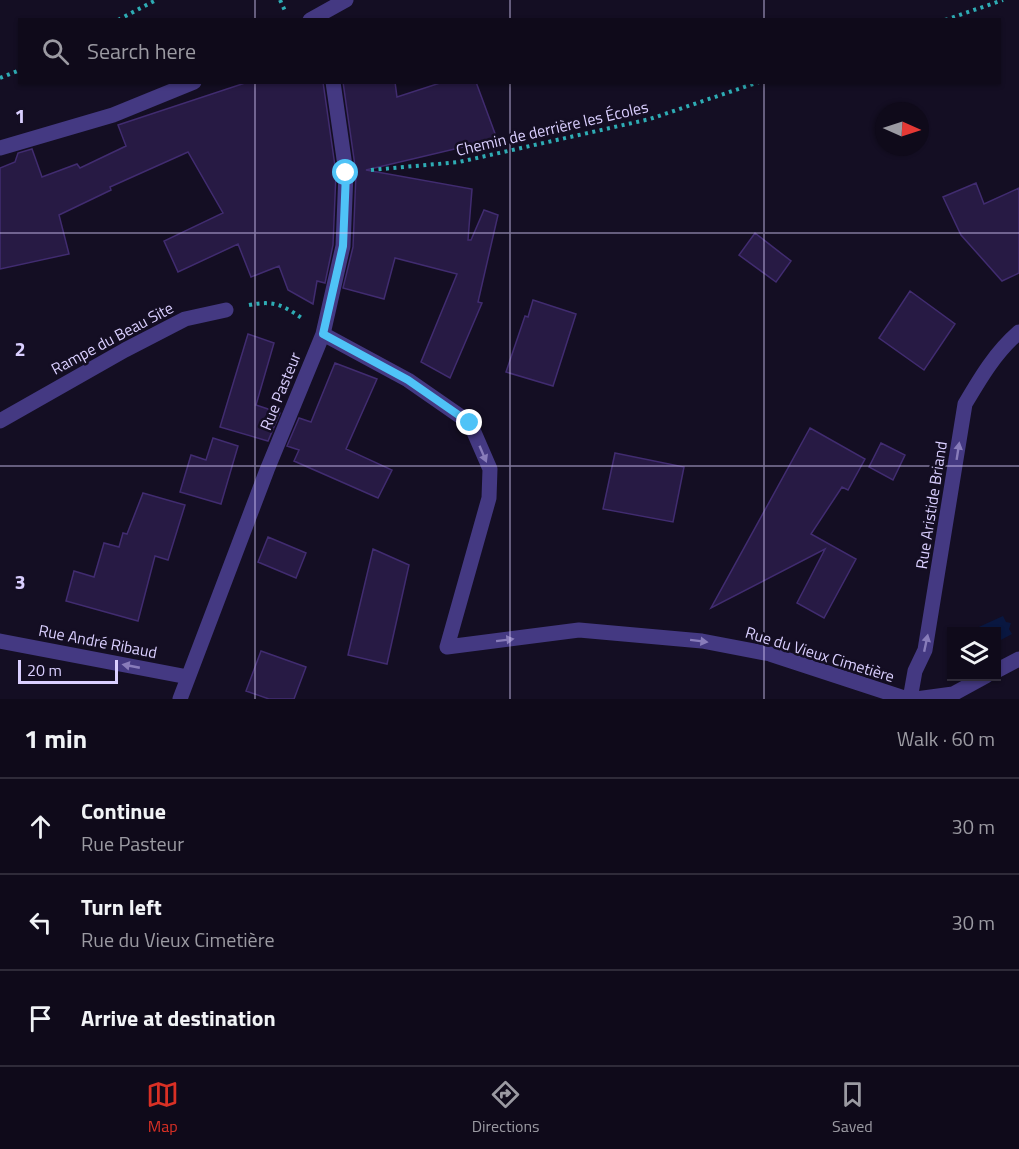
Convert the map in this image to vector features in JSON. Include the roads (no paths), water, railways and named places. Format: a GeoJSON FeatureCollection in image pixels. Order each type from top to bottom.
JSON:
{"type":"FeatureCollection","features":[{"type":"Feature","properties":{"kind":"street"},"geometry":{"type":"LineString","coordinates":[[314,18],[346,0]]}},
{"type":"Feature","properties":{"kind":"street"},"geometry":{"type":"LineString","coordinates":[[0,148],[113,115],[189,84]]}},
{"type":"Feature","properties":{"kind":"street","name":"Rue Pasteur"},"geometry":{"type":"LineString","coordinates":[[180,699],[267,470],[323,334],[343,246],[346,173],[333,84]]}},
{"type":"Feature","properties":{"kind":"street","name":"Rampe du Beau Site"},"geometry":{"type":"LineString","coordinates":[[0,421],[125,350],[185,319],[226,310]]}},
{"type":"Feature","properties":{"kind":"street","name":"Rue Aristide Briand"},"geometry":{"type":"LineString","coordinates":[[908,699],[915,671],[925,650],[965,404],[996,355],[1019,332]]}},
{"type":"Feature","properties":{"kind":"street","name":"Rue du Vieux Cimetière"},"geometry":{"type":"LineString","coordinates":[[323,334],[408,380],[470,423],[490,469],[489,498],[447,647],[579,630],[702,641],[770,654],[908,699]]}},
{"type":"Feature","properties":{"kind":"street","name":"Rue André Ribaud"},"geometry":{"type":"LineString","coordinates":[[0,641],[188,677]]}},
{"type":"Feature","properties":{"kind":"street"},"geometry":{"type":"LineString","coordinates":[[1001,668],[1019,659]]}},
{"type":"Feature","properties":{"kind":"street"},"geometry":{"type":"LineString","coordinates":[[916,699],[953,694],[977,681]]}},
{"type":"Feature","properties":{"kind":"water"},"geometry":{"type":"Polygon","coordinates":[[[1003,616],[1006,622],[1011,623],[1009,629],[1012,634],[1001,640],[1001,627],[979,627],[1003,616]]]}}]}
